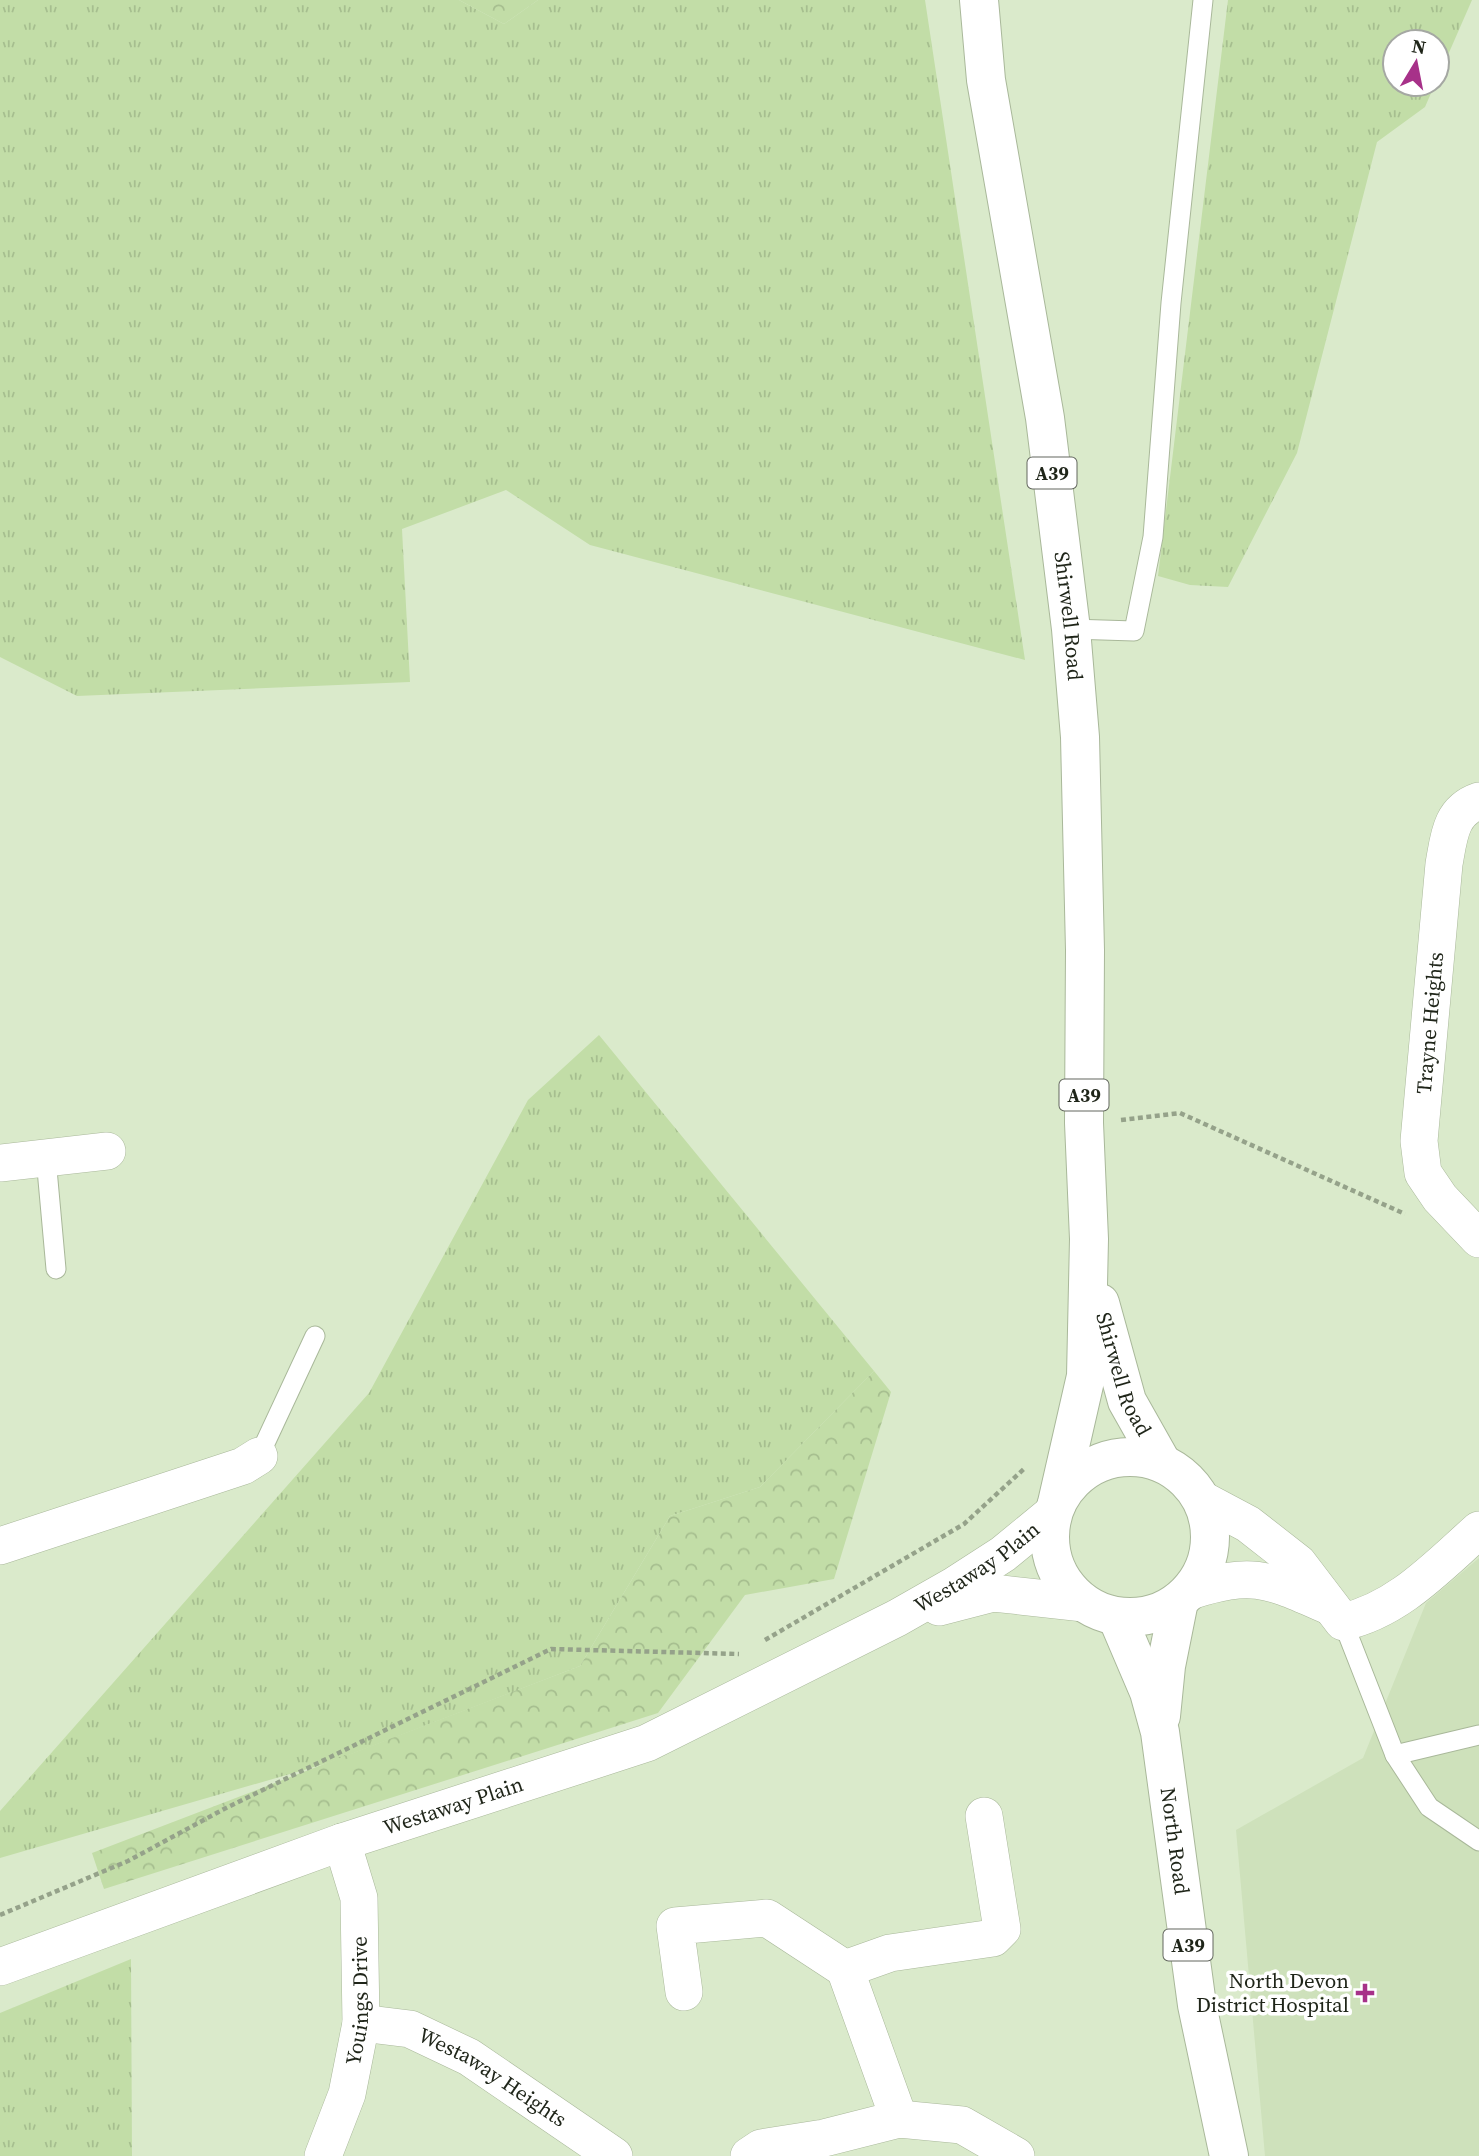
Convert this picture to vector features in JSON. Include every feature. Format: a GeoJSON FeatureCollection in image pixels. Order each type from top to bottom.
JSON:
{"type":"FeatureCollection","features":[{"type":"Feature","properties":{"kind":"main road","name":"Shirwell Road"},"geometry":{"type":"LineString","coordinates":[[979,0],[986,80],[1045,418],[1071,629],[1080,737],[1085,950],[1084,1123],[1089,1239],[1086,1376],[1055,1508]]}},
{"type":"Feature","properties":{"kind":"main road","name":"Shirwell Road"},"geometry":{"type":"LineString","coordinates":[[1089,1239],[1100,1303],[1127,1401],[1162,1463]]}},
{"type":"Feature","properties":{"kind":"main road"},"geometry":{"type":"LineString","coordinates":[[1121,1457],[1162,1463],[1191,1485],[1201,1499],[1207,1514],[1210,1546],[1207,1562],[1184,1596],[1150,1614],[1100,1610],[1071,1592],[1054,1563],[1049,1546],[1055,1508],[1075,1479],[1101,1462],[1121,1457]]}},
{"type":"Feature","properties":{"kind":"main road","name":"North Road"},"geometry":{"type":"LineString","coordinates":[[1160,1732],[1166,1667],[1184,1596]]}},
{"type":"Feature","properties":{"kind":"main road","name":"North Road"},"geometry":{"type":"LineString","coordinates":[[1100,1610],[1149,1692],[1160,1732],[1197,2006],[1229,2156]]}},
{"type":"Feature","properties":{"kind":"street","name":"Trayne Heights"},"geometry":{"type":"LineString","coordinates":[[1479,801],[1466,806],[1452,821],[1444,863],[1419,1141],[1423,1173],[1440,1198],[1479,1238]]}},
{"type":"Feature","properties":{"kind":"street"},"geometry":{"type":"LineString","coordinates":[[0,1163],[107,1151]]}},
{"type":"Feature","properties":{"kind":"street"},"geometry":{"type":"LineString","coordinates":[[0,1546],[243,1466],[258,1456]]}},
{"type":"Feature","properties":{"kind":"street"},"geometry":{"type":"LineString","coordinates":[[1201,1499],[1248,1524],[1298,1563],[1335,1614]]}},
{"type":"Feature","properties":{"kind":"street","name":"Westaway Plain"},"geometry":{"type":"LineString","coordinates":[[0,1967],[342,1842],[647,1743],[897,1618],[1003,1554],[1055,1508]]}},
{"type":"Feature","properties":{"kind":"street"},"geometry":{"type":"LineString","coordinates":[[1184,1596],[1231,1578],[1269,1581],[1335,1614],[1369,1616],[1409,1592],[1479,1530]]}},
{"type":"Feature","properties":{"kind":"street","name":"Westaway Plain"},"geometry":{"type":"LineString","coordinates":[[897,1618],[993,1593],[1100,1610]]}},
{"type":"Feature","properties":{"kind":"street"},"geometry":{"type":"LineString","coordinates":[[845,1969],[890,1953],[993,1938],[1002,1929],[984,1815]]}},
{"type":"Feature","properties":{"kind":"street","name":"Youings Drive"},"geometry":{"type":"LineString","coordinates":[[323,2156],[347,2094],[361,2023],[359,1898],[342,1842]]}},
{"type":"Feature","properties":{"kind":"street"},"geometry":{"type":"LineString","coordinates":[[684,1992],[675,1926],[767,1918],[845,1969],[899,2119]]}},
{"type":"Feature","properties":{"kind":"street","name":"Westaway Heights"},"geometry":{"type":"LineString","coordinates":[[361,2023],[410,2029],[469,2057],[614,2156]]}},
{"type":"Feature","properties":{"kind":"street"},"geometry":{"type":"LineString","coordinates":[[749,2156],[761,2148],[824,2138],[899,2119],[962,2125],[1016,2156]]}},
{"type":"Feature","properties":{"kind":"lane"},"geometry":{"type":"LineString","coordinates":[[1071,629],[1134,631],[1153,537],[1171,303],[1203,0]]}},
{"type":"Feature","properties":{"kind":"lane"},"geometry":{"type":"LineString","coordinates":[[46,1158],[57,1269]]}},
{"type":"Feature","properties":{"kind":"lane"},"geometry":{"type":"LineString","coordinates":[[258,1456],[315,1336]]}},
{"type":"Feature","properties":{"kind":"lane"},"geometry":{"type":"LineString","coordinates":[[1335,1614],[1395,1755],[1429,1807],[1479,1841]]}},
{"type":"Feature","properties":{"kind":"lane"},"geometry":{"type":"LineString","coordinates":[[1395,1755],[1479,1735]]}},
{"type":"Feature","properties":{"kind":"path"},"geometry":{"type":"LineString","coordinates":[[1084,1123],[1180,1112],[1417,1219]]}},
{"type":"Feature","properties":{"kind":"path"},"geometry":{"type":"LineString","coordinates":[[763,1641],[964,1524],[1031,1463]]}},
{"type":"Feature","properties":{"kind":"path"},"geometry":{"type":"LineString","coordinates":[[0,1915],[128,1861],[224,1810],[551,1648],[739,1654],[751,1647]]}},
{"type":"Feature","properties":{"kind":"shaded area","name":"North Devon District Hospital"},"geometry":{"type":"Polygon","coordinates":[[[1479,1558],[1479,2156],[1265,2156],[1236,1830],[1363,1758],[1426,1603],[1479,1558]]]}},
{"type":"Feature","properties":{"kind":"green space"},"geometry":{"type":"Polygon","coordinates":[[[0,0],[459,0],[504,24],[538,0],[925,0],[1025,660],[590,545],[506,490],[402,529],[410,682],[77,696],[0,657],[0,0]]]}},
{"type":"Feature","properties":{"kind":"green space"},"geometry":{"type":"Polygon","coordinates":[[[459,0],[538,0],[504,24],[459,0]]]}},
{"type":"Feature","properties":{"kind":"green space"},"geometry":{"type":"Polygon","coordinates":[[[1228,0],[1472,0],[1451,48],[1451,28],[1381,28],[1381,98],[1429,98],[1425,107],[1377,142],[1297,453],[1228,587],[1190,585],[1158,576],[1228,0]]]}},
{"type":"Feature","properties":{"kind":"green space"},"geometry":{"type":"Polygon","coordinates":[[[599,1035],[874,1371],[760,1487],[670,1516],[580,1666],[328,1763],[0,1858],[0,1811],[369,1393],[528,1100],[599,1035]]]}},
{"type":"Feature","properties":{"kind":"green space"},"geometry":{"type":"Polygon","coordinates":[[[874,1371],[891,1392],[834,1579],[745,1595],[658,1713],[104,1889],[92,1853],[580,1666],[670,1516],[760,1487],[874,1371]]]}},
{"type":"Feature","properties":{"kind":"green space"},"geometry":{"type":"Polygon","coordinates":[[[131,1959],[132,2156],[0,2156],[0,2013],[131,1959]]]}},
{"type":"Feature","properties":{"kind":"place","name":"North Devon District Hospital"},"geometry":{"type":"Point","coordinates":[1365,1993]}}]}
